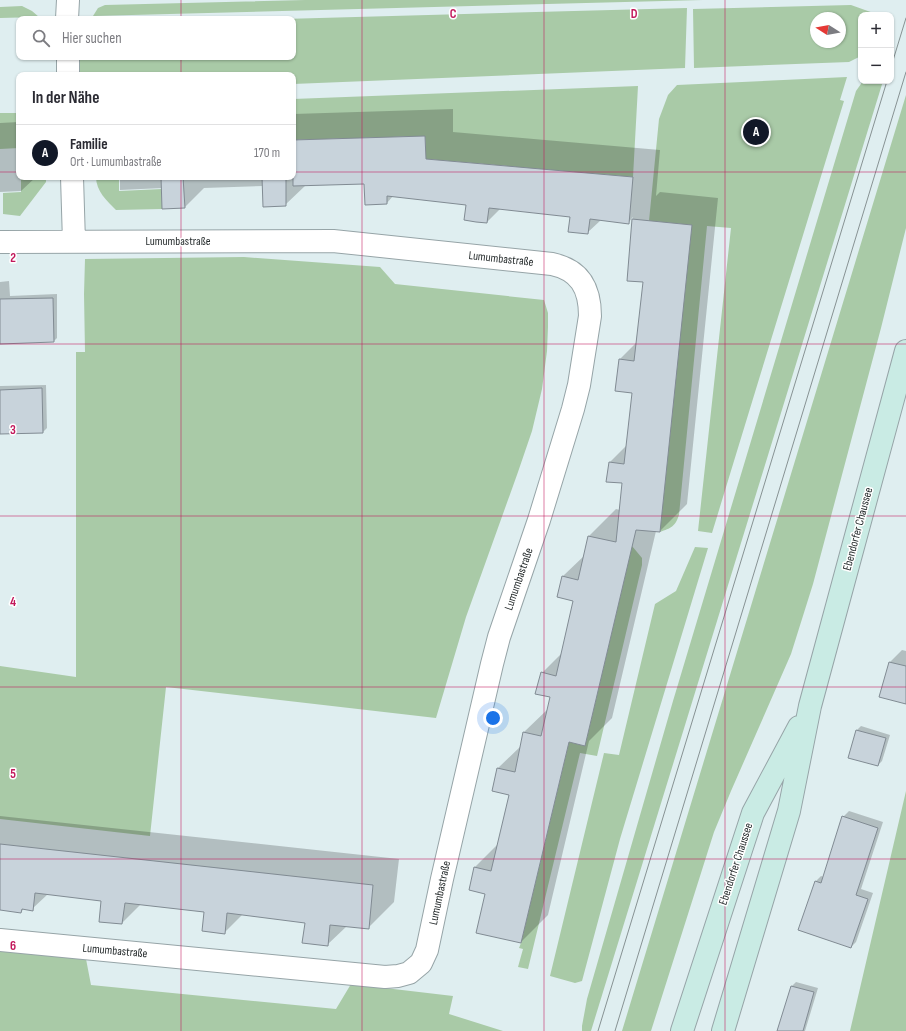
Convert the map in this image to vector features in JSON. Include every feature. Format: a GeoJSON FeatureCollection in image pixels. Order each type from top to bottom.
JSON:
{"type":"FeatureCollection","features":[{"type":"Feature","properties":{"kind":"main road","name":"Ebendorfer Chaussee"},"geometry":{"type":"LineString","coordinates":[[723,1031],[789,811],[810,706],[906,351]]}},
{"type":"Feature","properties":{"kind":"main road","name":"Ebendorfer Chaussee"},"geometry":{"type":"LineString","coordinates":[[682,1031],[753,813],[810,706]]}},
{"type":"Feature","properties":{"kind":"street"},"geometry":{"type":"LineString","coordinates":[[68,0],[68,16]]}},
{"type":"Feature","properties":{"kind":"street"},"geometry":{"type":"LineString","coordinates":[[68,60],[68,72]]}},
{"type":"Feature","properties":{"kind":"street"},"geometry":{"type":"LineString","coordinates":[[72,180],[74,242]]}},
{"type":"Feature","properties":{"kind":"street","name":"Lumumbastraße"},"geometry":{"type":"LineString","coordinates":[[0,242],[333,241],[552,264],[562,266],[579,279],[584,285],[588,294],[590,305],[590,316],[580,378],[573,409],[539,520],[503,625],[492,664],[444,871],[429,944],[421,963],[409,973],[385,977],[0,940]]}},
{"type":"Feature","properties":{"kind":"green space"},"geometry":{"type":"Polygon","coordinates":[[[305,0],[703,0],[93,16],[98,8],[105,5],[305,0]]]}},
{"type":"Feature","properties":{"kind":"green space"},"geometry":{"type":"Polygon","coordinates":[[[851,5],[871,12],[858,12],[858,58],[849,62],[694,68],[693,9],[851,5]]]}},
{"type":"Feature","properties":{"kind":"green space"},"geometry":{"type":"Polygon","coordinates":[[[22,6],[38,16],[0,18],[0,7],[22,6]]]}},
{"type":"Feature","properties":{"kind":"green space"},"geometry":{"type":"Polygon","coordinates":[[[687,8],[685,68],[296,84],[296,72],[80,72],[80,60],[296,60],[296,19],[687,8]]]}},
{"type":"Feature","properties":{"kind":"green space"},"geometry":{"type":"Polygon","coordinates":[[[847,77],[840,100],[844,101],[712,533],[698,531],[731,228],[707,226],[679,515],[676,522],[672,526],[660,532],[689,225],[649,221],[659,119],[668,95],[677,85],[847,77]]]}},
{"type":"Feature","properties":{"kind":"green space"},"geometry":{"type":"Polygon","coordinates":[[[861,84],[882,84],[591,1031],[582,1031],[587,999],[673,701],[856,91],[861,84]]]}},
{"type":"Feature","properties":{"kind":"green space"},"geometry":{"type":"Polygon","coordinates":[[[638,86],[633,177],[426,159],[425,136],[296,140],[296,99],[638,86]]]}},
{"type":"Feature","properties":{"kind":"green space"},"geometry":{"type":"Polygon","coordinates":[[[906,95],[906,228],[813,584],[791,654],[714,832],[651,1031],[622,1031],[906,95]]]}},
{"type":"Feature","properties":{"kind":"green space"},"geometry":{"type":"Polygon","coordinates":[[[0,113],[16,113],[16,148],[0,149],[0,113]]]}},
{"type":"Feature","properties":{"kind":"green space"},"geometry":{"type":"Polygon","coordinates":[[[21,180],[46,180],[20,216],[3,214],[3,193],[21,192],[21,180]]]}},
{"type":"Feature","properties":{"kind":"green space"},"geometry":{"type":"Polygon","coordinates":[[[96,180],[119,180],[119,191],[162,189],[162,209],[116,210],[100,191],[96,180]]]}},
{"type":"Feature","properties":{"kind":"green space"},"geometry":{"type":"Polygon","coordinates":[[[244,257],[380,267],[395,284],[544,300],[548,313],[547,351],[542,389],[532,431],[466,617],[436,718],[166,687],[150,836],[0,819],[0,666],[76,677],[76,352],[85,352],[85,259],[244,257]]]}},
{"type":"Feature","properties":{"kind":"green space"},"geometry":{"type":"Polygon","coordinates":[[[632,546],[642,558],[642,565],[597,756],[580,753],[528,969],[518,967],[523,949],[519,948],[569,742],[585,746],[632,546]]]}},
{"type":"Feature","properties":{"kind":"green space"},"geometry":{"type":"Polygon","coordinates":[[[695,547],[708,548],[620,839],[582,981],[575,983],[550,976],[604,753],[619,755],[655,604],[676,591],[695,547]]]}},
{"type":"Feature","properties":{"kind":"green space"},"geometry":{"type":"Polygon","coordinates":[[[906,791],[906,1031],[850,1031],[906,791]]]}},
{"type":"Feature","properties":{"kind":"green space"},"geometry":{"type":"Polygon","coordinates":[[[0,950],[86,959],[91,985],[336,1009],[351,984],[453,996],[449,1014],[503,1031],[0,1031],[0,950]]]}},
{"type":"Feature","properties":{"kind":"building"},"geometry":{"type":"Polygon","coordinates":[[[425,136],[426,159],[633,177],[629,224],[590,219],[588,234],[568,232],[570,217],[489,208],[487,223],[464,220],[466,205],[387,196],[387,204],[365,205],[364,184],[293,186],[293,180],[296,180],[296,140],[425,136]]]}},
{"type":"Feature","properties":{"kind":"building"},"geometry":{"type":"Polygon","coordinates":[[[161,180],[183,180],[185,208],[162,209],[161,180]]]}},
{"type":"Feature","properties":{"kind":"building"},"geometry":{"type":"Polygon","coordinates":[[[262,180],[286,180],[286,206],[263,207],[262,180]]]}},
{"type":"Feature","properties":{"kind":"building"},"geometry":{"type":"Polygon","coordinates":[[[632,219],[692,225],[660,532],[636,530],[585,746],[569,742],[521,943],[476,933],[485,894],[469,890],[474,867],[491,871],[509,795],[492,791],[497,768],[515,772],[523,732],[541,736],[550,697],[535,694],[541,672],[556,676],[573,601],[557,597],[562,576],[578,580],[588,536],[616,542],[622,483],[606,482],[609,462],[624,464],[632,393],[615,391],[619,359],[634,361],[643,282],[627,281],[632,219]]]}},
{"type":"Feature","properties":{"kind":"building"},"geometry":{"type":"Polygon","coordinates":[[[53,298],[54,342],[0,344],[0,299],[53,298]]]}},
{"type":"Feature","properties":{"kind":"building"},"geometry":{"type":"Polygon","coordinates":[[[42,388],[43,433],[0,434],[0,390],[42,388]]]}},
{"type":"Feature","properties":{"kind":"building"},"geometry":{"type":"Polygon","coordinates":[[[889,662],[906,666],[906,704],[879,697],[889,662]]]}},
{"type":"Feature","properties":{"kind":"building"},"geometry":{"type":"Polygon","coordinates":[[[856,730],[886,738],[878,766],[848,758],[856,730]]]}},
{"type":"Feature","properties":{"kind":"building"},"geometry":{"type":"Polygon","coordinates":[[[842,816],[878,828],[856,895],[868,899],[851,948],[798,930],[815,881],[821,883],[842,816]]]}},
{"type":"Feature","properties":{"kind":"building"},"geometry":{"type":"Polygon","coordinates":[[[0,844],[373,885],[369,929],[330,925],[328,946],[302,943],[305,923],[227,913],[225,934],[202,931],[204,912],[125,903],[122,924],[99,922],[101,901],[35,893],[33,911],[22,909],[21,913],[0,910],[0,844]]]}},
{"type":"Feature","properties":{"kind":"building"},"geometry":{"type":"Polygon","coordinates":[[[791,986],[814,992],[803,1031],[777,1031],[791,986]]]}},
{"type":"Feature","properties":{"kind":"tram line"},"geometry":{"type":"LineString","coordinates":[[894,57],[906,18]]}},
{"type":"Feature","properties":{"kind":"tram line"},"geometry":{"type":"LineString","coordinates":[[615,1031],[906,72]]}},
{"type":"Feature","properties":{"kind":"tram line"},"geometry":{"type":"LineString","coordinates":[[598,1031],[886,84]]}},
{"type":"Feature","properties":{"kind":"place","name":"Familie"},"geometry":{"type":"Point","coordinates":[756,132]}}]}
